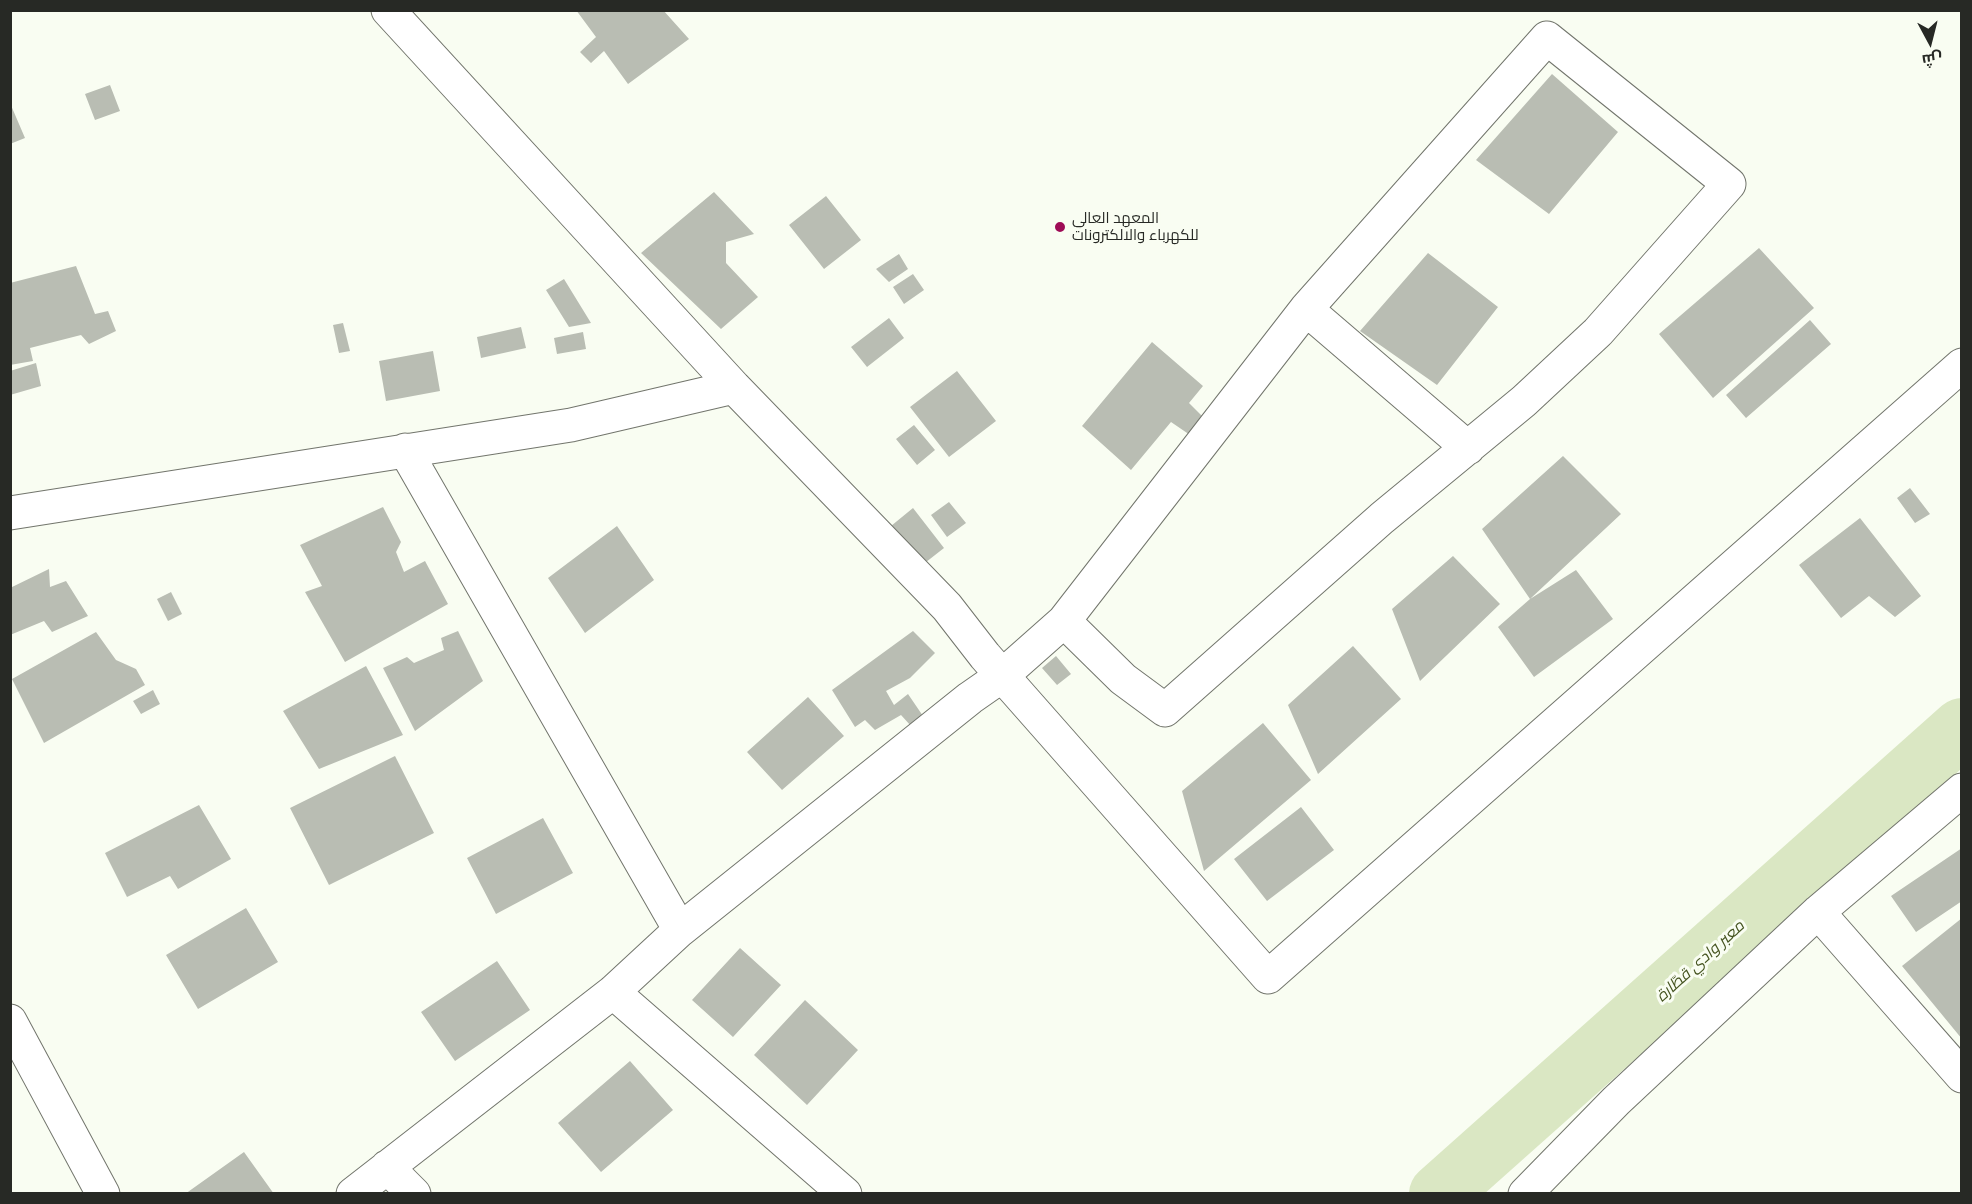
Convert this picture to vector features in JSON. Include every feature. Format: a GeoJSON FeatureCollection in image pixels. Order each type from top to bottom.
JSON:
{"type":"FeatureCollection","features":[{"type":"Feature","properties":{"kind":"street"},"geometry":{"type":"LineString","coordinates":[[388,10],[734,387],[947,607],[984,656],[1268,977],[1962,365]]}},
{"type":"Feature","properties":{"kind":"street"},"geometry":{"type":"LineString","coordinates":[[353,1194],[613,992],[680,930],[970,698],[1003,675],[1064,621],[1306,309],[1547,38],[1729,184],[1598,332],[1524,401],[1382,518],[1165,710],[1123,678],[1064,621]]}},
{"type":"Feature","properties":{"kind":"street"},"geometry":{"type":"LineString","coordinates":[[1306,309],[1468,448]]}},
{"type":"Feature","properties":{"kind":"street"},"geometry":{"type":"LineString","coordinates":[[10,513],[571,425],[734,387]]}},
{"type":"Feature","properties":{"kind":"street"},"geometry":{"type":"LineString","coordinates":[[405,450],[680,930]]}},
{"type":"Feature","properties":{"kind":"street"},"geometry":{"type":"LineString","coordinates":[[1525,1194],[1616,1101],[1818,912],[1962,790]]}},
{"type":"Feature","properties":{"kind":"street"},"geometry":{"type":"LineString","coordinates":[[1818,912],[1962,1076]]}},
{"type":"Feature","properties":{"kind":"street"},"geometry":{"type":"LineString","coordinates":[[613,992],[845,1194]]}},
{"type":"Feature","properties":{"kind":"street"},"geometry":{"type":"LineString","coordinates":[[10,1021],[103,1194]]}},
{"type":"Feature","properties":{"kind":"street"},"geometry":{"type":"LineString","coordinates":[[387,1167],[414,1194]]}},
{"type":"Feature","properties":{"kind":"building"},"geometry":{"type":"Polygon","coordinates":[[[576,10],[663,10],[689,39],[628,84],[604,51],[591,63],[580,52],[596,37],[576,10]]]}},
{"type":"Feature","properties":{"kind":"building"},"geometry":{"type":"Polygon","coordinates":[[[1552,74],[1618,132],[1549,214],[1476,160],[1552,74]]]}},
{"type":"Feature","properties":{"kind":"building"},"geometry":{"type":"Polygon","coordinates":[[[110,85],[120,111],[95,120],[85,94],[110,85]]]}},
{"type":"Feature","properties":{"kind":"building"},"geometry":{"type":"Polygon","coordinates":[[[10,103],[25,138],[10,144],[10,103]]]}},
{"type":"Feature","properties":{"kind":"building"},"geometry":{"type":"Polygon","coordinates":[[[714,192],[754,234],[726,242],[726,263],[758,297],[721,329],[641,253],[714,192]]]}},
{"type":"Feature","properties":{"kind":"building"},"geometry":{"type":"Polygon","coordinates":[[[826,196],[861,240],[824,269],[789,225],[826,196]]]}},
{"type":"Feature","properties":{"kind":"building"},"geometry":{"type":"Polygon","coordinates":[[[1759,248],[1814,308],[1713,398],[1659,334],[1759,248]]]}},
{"type":"Feature","properties":{"kind":"building"},"geometry":{"type":"Polygon","coordinates":[[[1428,253],[1498,307],[1437,385],[1360,331],[1428,253]]]}},
{"type":"Feature","properties":{"kind":"building"},"geometry":{"type":"Polygon","coordinates":[[[899,254],[908,269],[889,282],[876,269],[899,254]]]}},
{"type":"Feature","properties":{"kind":"building"},"geometry":{"type":"Polygon","coordinates":[[[76,266],[95,314],[108,311],[116,331],[89,344],[81,335],[30,348],[33,361],[10,365],[10,283],[76,266]]]}},
{"type":"Feature","properties":{"kind":"building"},"geometry":{"type":"Polygon","coordinates":[[[913,274],[924,290],[904,304],[893,287],[913,274]]]}},
{"type":"Feature","properties":{"kind":"building"},"geometry":{"type":"Polygon","coordinates":[[[564,279],[591,323],[569,327],[546,290],[564,279]]]}},
{"type":"Feature","properties":{"kind":"building"},"geometry":{"type":"Polygon","coordinates":[[[889,318],[904,338],[867,367],[851,347],[889,318]]]}},
{"type":"Feature","properties":{"kind":"building"},"geometry":{"type":"Polygon","coordinates":[[[1810,320],[1831,344],[1746,418],[1726,395],[1810,320]]]}},
{"type":"Feature","properties":{"kind":"building"},"geometry":{"type":"Polygon","coordinates":[[[343,323],[350,351],[339,353],[333,325],[343,323]]]}},
{"type":"Feature","properties":{"kind":"building"},"geometry":{"type":"Polygon","coordinates":[[[521,327],[526,348],[481,358],[477,337],[521,327]]]}},
{"type":"Feature","properties":{"kind":"building"},"geometry":{"type":"Polygon","coordinates":[[[583,332],[586,349],[557,354],[554,338],[583,332]]]}},
{"type":"Feature","properties":{"kind":"building"},"geometry":{"type":"Polygon","coordinates":[[[1152,342],[1203,386],[1189,403],[1206,420],[1190,435],[1171,422],[1131,470],[1082,426],[1152,342]]]}},
{"type":"Feature","properties":{"kind":"building"},"geometry":{"type":"Polygon","coordinates":[[[433,351],[440,391],[386,401],[379,361],[433,351]]]}},
{"type":"Feature","properties":{"kind":"building"},"geometry":{"type":"Polygon","coordinates":[[[36,363],[41,386],[10,395],[10,371],[36,363]]]}},
{"type":"Feature","properties":{"kind":"building"},"geometry":{"type":"Polygon","coordinates":[[[957,371],[996,421],[949,457],[910,407],[957,371]]]}},
{"type":"Feature","properties":{"kind":"building"},"geometry":{"type":"Polygon","coordinates":[[[914,425],[935,450],[917,465],[896,439],[914,425]]]}},
{"type":"Feature","properties":{"kind":"building"},"geometry":{"type":"Polygon","coordinates":[[[1563,456],[1621,514],[1530,599],[1482,529],[1563,456]]]}},
{"type":"Feature","properties":{"kind":"building"},"geometry":{"type":"Polygon","coordinates":[[[1910,488],[1930,514],[1915,523],[1897,498],[1910,488]]]}},
{"type":"Feature","properties":{"kind":"building"},"geometry":{"type":"Polygon","coordinates":[[[949,502],[966,523],[947,537],[931,515],[949,502]]]}},
{"type":"Feature","properties":{"kind":"building"},"geometry":{"type":"Polygon","coordinates":[[[383,507],[401,542],[396,552],[404,572],[425,561],[448,604],[345,662],[305,592],[322,586],[300,545],[383,507]]]}},
{"type":"Feature","properties":{"kind":"building"},"geometry":{"type":"Polygon","coordinates":[[[913,508],[944,548],[921,566],[891,526],[913,508]]]}},
{"type":"Feature","properties":{"kind":"building"},"geometry":{"type":"Polygon","coordinates":[[[1860,518],[1921,596],[1895,617],[1869,596],[1841,618],[1799,565],[1860,518]]]}},
{"type":"Feature","properties":{"kind":"building"},"geometry":{"type":"Polygon","coordinates":[[[617,526],[654,580],[585,633],[548,578],[617,526]]]}},
{"type":"Feature","properties":{"kind":"building"},"geometry":{"type":"Polygon","coordinates":[[[1453,556],[1500,604],[1420,681],[1392,609],[1453,556]]]}},
{"type":"Feature","properties":{"kind":"building"},"geometry":{"type":"Polygon","coordinates":[[[49,569],[50,587],[66,581],[88,616],[52,632],[44,621],[10,635],[10,588],[49,569]]]}},
{"type":"Feature","properties":{"kind":"building"},"geometry":{"type":"Polygon","coordinates":[[[1576,570],[1613,619],[1534,677],[1498,627],[1530,599],[1576,570]]]}},
{"type":"Feature","properties":{"kind":"building"},"geometry":{"type":"Polygon","coordinates":[[[171,592],[182,614],[168,621],[157,599],[171,592]]]}},
{"type":"Feature","properties":{"kind":"building"},"geometry":{"type":"Polygon","coordinates":[[[458,631],[483,681],[415,731],[383,668],[407,657],[414,663],[444,650],[441,638],[458,631]]]}},
{"type":"Feature","properties":{"kind":"building"},"geometry":{"type":"Polygon","coordinates":[[[913,631],[935,653],[910,678],[886,691],[894,705],[908,694],[923,716],[911,726],[901,715],[875,730],[865,720],[855,727],[832,690],[913,631]]]}},
{"type":"Feature","properties":{"kind":"building"},"geometry":{"type":"Polygon","coordinates":[[[96,632],[116,660],[136,669],[145,685],[44,743],[12,679],[96,632]]]}},
{"type":"Feature","properties":{"kind":"building"},"geometry":{"type":"Polygon","coordinates":[[[1353,646],[1401,699],[1318,774],[1288,705],[1353,646]]]}},
{"type":"Feature","properties":{"kind":"building"},"geometry":{"type":"Polygon","coordinates":[[[1056,656],[1071,674],[1057,685],[1042,668],[1056,656]]]}},
{"type":"Feature","properties":{"kind":"building"},"geometry":{"type":"Polygon","coordinates":[[[366,666],[403,735],[319,769],[283,711],[366,666]]]}},
{"type":"Feature","properties":{"kind":"building"},"geometry":{"type":"Polygon","coordinates":[[[153,690],[160,704],[141,714],[133,701],[153,690]]]}},
{"type":"Feature","properties":{"kind":"building"},"geometry":{"type":"Polygon","coordinates":[[[808,697],[844,736],[782,790],[747,752],[808,697]]]}},
{"type":"Feature","properties":{"kind":"building"},"geometry":{"type":"Polygon","coordinates":[[[1263,723],[1311,780],[1204,871],[1182,791],[1263,723]]]}},
{"type":"Feature","properties":{"kind":"building"},"geometry":{"type":"Polygon","coordinates":[[[395,756],[434,833],[329,885],[290,808],[395,756]]]}},
{"type":"Feature","properties":{"kind":"building"},"geometry":{"type":"Polygon","coordinates":[[[199,805],[231,859],[178,889],[170,876],[127,897],[105,853],[199,805]]]}},
{"type":"Feature","properties":{"kind":"building"},"geometry":{"type":"Polygon","coordinates":[[[1301,807],[1334,850],[1267,901],[1234,859],[1301,807]]]}},
{"type":"Feature","properties":{"kind":"building"},"geometry":{"type":"Polygon","coordinates":[[[543,818],[573,873],[496,914],[467,858],[543,818]]]}},
{"type":"Feature","properties":{"kind":"building"},"geometry":{"type":"Polygon","coordinates":[[[1962,848],[1962,901],[1916,932],[1891,896],[1962,848]]]}},
{"type":"Feature","properties":{"kind":"building"},"geometry":{"type":"Polygon","coordinates":[[[246,908],[278,962],[198,1009],[166,955],[246,908]]]}},
{"type":"Feature","properties":{"kind":"building"},"geometry":{"type":"Polygon","coordinates":[[[1962,918],[1962,1039],[1902,966],[1962,918]]]}},
{"type":"Feature","properties":{"kind":"building"},"geometry":{"type":"Polygon","coordinates":[[[740,948],[781,985],[733,1037],[692,1000],[740,948]]]}},
{"type":"Feature","properties":{"kind":"building"},"geometry":{"type":"Polygon","coordinates":[[[497,961],[530,1010],[455,1061],[421,1012],[497,961]]]}},
{"type":"Feature","properties":{"kind":"building"},"geometry":{"type":"Polygon","coordinates":[[[805,1000],[858,1050],[807,1105],[754,1055],[805,1000]]]}},
{"type":"Feature","properties":{"kind":"building"},"geometry":{"type":"Polygon","coordinates":[[[630,1061],[673,1110],[601,1172],[558,1123],[630,1061]]]}},
{"type":"Feature","properties":{"kind":"building"},"geometry":{"type":"Polygon","coordinates":[[[244,1152],[274,1194],[185,1194],[244,1152]]]}},
{"type":"Feature","properties":{"kind":"waterway","name":"معبر وادي قطّارة"},"geometry":{"type":"LineString","coordinates":[[1439,1194],[1962,728]]}},
{"type":"Feature","properties":{"kind":"place","name":"المعهد العالي للكهرباء والالكترونات"},"geometry":{"type":"Point","coordinates":[1060,227]}}]}
